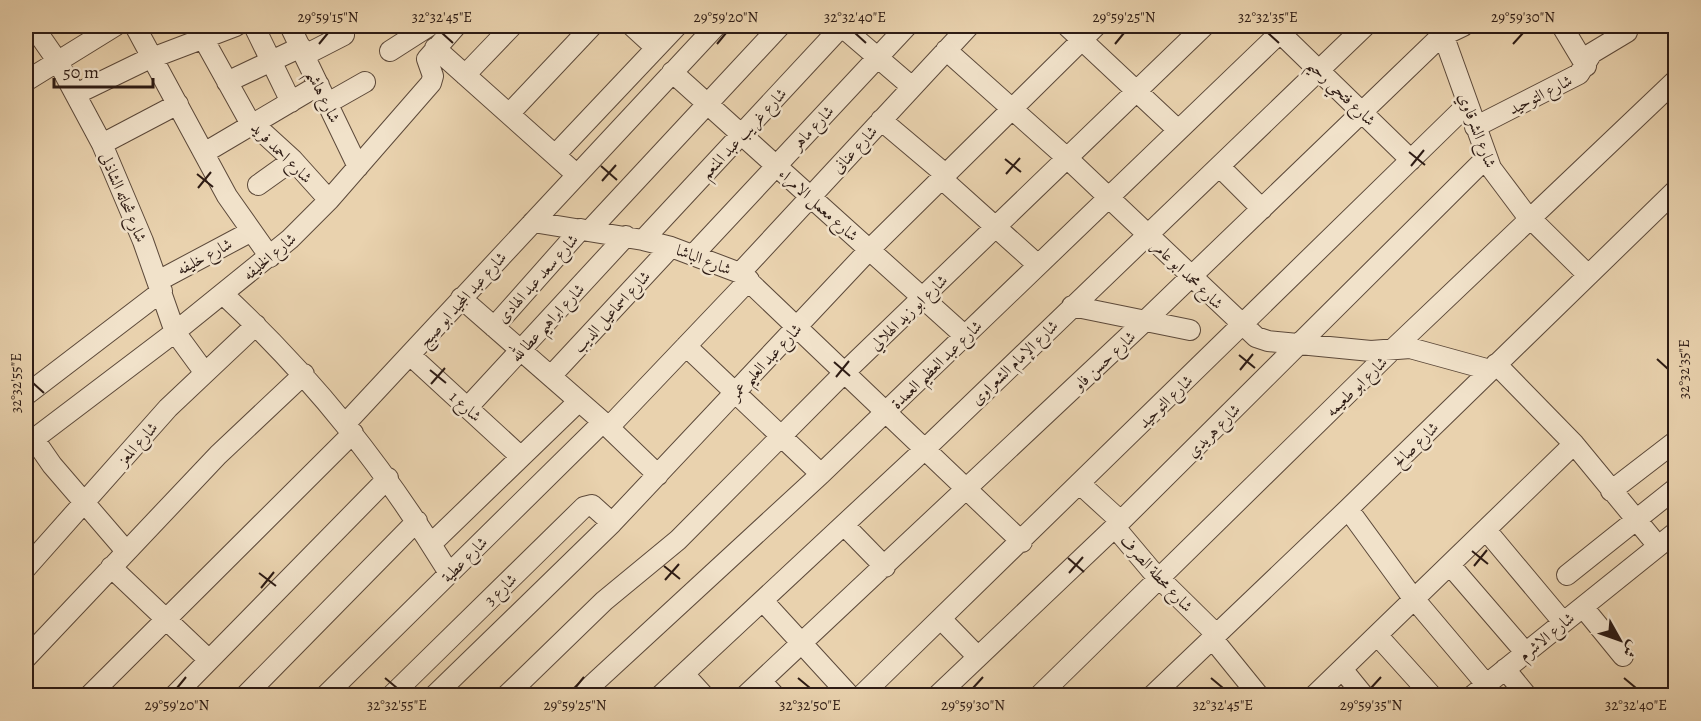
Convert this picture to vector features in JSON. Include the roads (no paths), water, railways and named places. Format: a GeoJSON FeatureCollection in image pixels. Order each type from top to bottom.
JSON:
{"type":"FeatureCollection","features":[{"type":"Feature","properties":{"kind":"street"},"geometry":{"type":"LineString","coordinates":[[26,81],[116,26]]}},
{"type":"Feature","properties":{"kind":"street"},"geometry":{"type":"LineString","coordinates":[[135,26],[250,232],[270,257]]}},
{"type":"Feature","properties":{"kind":"street"},"geometry":{"type":"LineString","coordinates":[[76,94],[153,57],[236,26]]}},
{"type":"Feature","properties":{"kind":"street"},"geometry":{"type":"LineString","coordinates":[[254,26],[291,102]]}},
{"type":"Feature","properties":{"kind":"street","name":"شارع هاشم"},"geometry":{"type":"LineString","coordinates":[[290,26],[358,166]]}},
{"type":"Feature","properties":{"kind":"street"},"geometry":{"type":"LineString","coordinates":[[390,51],[429,26]]}},
{"type":"Feature","properties":{"kind":"street"},"geometry":{"type":"LineString","coordinates":[[456,26],[435,48],[576,174]]}},
{"type":"Feature","properties":{"kind":"street"},"geometry":{"type":"LineString","coordinates":[[465,75],[512,26]]}},
{"type":"Feature","properties":{"kind":"street"},"geometry":{"type":"LineString","coordinates":[[509,114],[592,26]]}},
{"type":"Feature","properties":{"kind":"street"},"geometry":{"type":"LineString","coordinates":[[632,26],[656,48]]}},
{"type":"Feature","properties":{"kind":"street"},"geometry":{"type":"LineString","coordinates":[[555,155],[677,26]]}},
{"type":"Feature","properties":{"kind":"street","name":"شارع عبد المجيد ابو صبح"},"geometry":{"type":"LineString","coordinates":[[89,696],[349,428],[461,298],[716,26]]}},
{"type":"Feature","properties":{"kind":"street","name":"شارع سعد عبد الهادى"},"geometry":{"type":"LineString","coordinates":[[494,327],[780,26]]}},
{"type":"Feature","properties":{"kind":"street"},"geometry":{"type":"LineString","coordinates":[[842,26],[912,87]]}},
{"type":"Feature","properties":{"kind":"street","name":"شارع غريب عبد المنعم"},"geometry":{"type":"LineString","coordinates":[[634,238],[741,134],[842,26]]}},
{"type":"Feature","properties":{"kind":"street","name":"شارع ماهر"},"geometry":{"type":"LineString","coordinates":[[693,255],[907,26]]}},
{"type":"Feature","properties":{"kind":"street","name":"شارع عنانى"},"geometry":{"type":"LineString","coordinates":[[606,425],[686,346],[811,197],[969,26]]}},
{"type":"Feature","properties":{"kind":"street"},"geometry":{"type":"LineString","coordinates":[[1067,26],[1178,130]]}},
{"type":"Feature","properties":{"kind":"street","name":"شارع عبد العليم عمر"},"geometry":{"type":"LineString","coordinates":[[434,696],[612,523],[869,250],[1011,107],[1096,26]]}},
{"type":"Feature","properties":{"kind":"street","name":"شارع ابو زيد الهلالي"},"geometry":{"type":"LineString","coordinates":[[506,696],[604,601],[678,540],[845,372],[1204,26]]}},
{"type":"Feature","properties":{"kind":"street","name":"شارع الإمام الشعراوى"},"geometry":{"type":"LineString","coordinates":[[660,696],[925,449],[1365,26]]}},
{"type":"Feature","properties":{"kind":"street","name":"شارع حسن فاو"},"geometry":{"type":"LineString","coordinates":[[745,696],[885,567],[1191,277],[1442,30],[1463,26]]}},
{"type":"Feature","properties":{"kind":"street"},"geometry":{"type":"LineString","coordinates":[[1562,26],[1586,66]]}},
{"type":"Feature","properties":{"kind":"street","name":"شارع شحاته الشاذلى"},"geometry":{"type":"LineString","coordinates":[[37,27],[76,94],[125,193],[176,332],[206,373]]}},
{"type":"Feature","properties":{"kind":"street","name":"شارع فتحي رحيم"},"geometry":{"type":"LineString","coordinates":[[1280,28],[1318,69],[1411,160]]}},
{"type":"Feature","properties":{"kind":"street","name":"شارع عبد العظيم العمدة"},"geometry":{"type":"LineString","coordinates":[[580,696],[886,412],[1178,130],[1280,28]]}},
{"type":"Feature","properties":{"kind":"street","name":"شارع الشرقاوي"},"geometry":{"type":"LineString","coordinates":[[1442,30],[1485,159],[1503,186],[1531,220],[1587,274]]}},
{"type":"Feature","properties":{"kind":"street","name":"شارع التوحيد"},"geometry":{"type":"LineString","coordinates":[[1475,127],[1579,74],[1592,53],[1628,34]]}},
{"type":"Feature","properties":{"kind":"street"},"geometry":{"type":"LineString","coordinates":[[227,82],[272,61],[344,35]]}},
{"type":"Feature","properties":{"kind":"street","name":"شارع احمد فريد"},"geometry":{"type":"LineString","coordinates":[[203,38],[253,124],[293,160],[329,200]]}},
{"type":"Feature","properties":{"kind":"street","name":"شارع الخليفه"},"geometry":{"type":"LineString","coordinates":[[30,442],[176,332],[270,257],[329,200],[430,83],[433,76],[427,59],[435,48]]}},
{"type":"Feature","properties":{"kind":"street","name":"شارع محمد ابو عامر"},"geometry":{"type":"LineString","coordinates":[[946,50],[1067,158],[1256,337],[1371,351],[1416,349],[1493,367]]}},
{"type":"Feature","properties":{"kind":"street","name":"شارع معمل الامراء"},"geometry":{"type":"LineString","coordinates":[[672,72],[965,336]]}},
{"type":"Feature","properties":{"kind":"street","name":"شارع ابو طعيمه"},"geometry":{"type":"LineString","coordinates":[[1039,696],[1393,350],[1676,80]]}},
{"type":"Feature","properties":{"kind":"street"},"geometry":{"type":"LineString","coordinates":[[328,103],[365,82]]}},
{"type":"Feature","properties":{"kind":"street"},"geometry":{"type":"LineString","coordinates":[[204,153],[319,85]]}},
{"type":"Feature","properties":{"kind":"street"},"geometry":{"type":"LineString","coordinates":[[102,144],[178,104]]}},
{"type":"Feature","properties":{"kind":"street","name":"شارع التوحيد"},"geometry":{"type":"LineString","coordinates":[[861,696],[1022,542],[1468,104]]}},
{"type":"Feature","properties":{"kind":"street"},"geometry":{"type":"LineString","coordinates":[[882,120],[1038,265]]}},
{"type":"Feature","properties":{"kind":"street","name":"شارع هريدي"},"geometry":{"type":"LineString","coordinates":[[937,696],[1117,525],[1485,159]]}},
{"type":"Feature","properties":{"kind":"street"},"geometry":{"type":"LineString","coordinates":[[258,185],[293,160]]}},
{"type":"Feature","properties":{"kind":"street"},"geometry":{"type":"LineString","coordinates":[[1220,167],[1262,209]]}},
{"type":"Feature","properties":{"kind":"street","name":"شارع صالح"},"geometry":{"type":"LineString","coordinates":[[1152,696],[1676,190]]}},
{"type":"Feature","properties":{"kind":"street","name":"شارع الباشا"},"geometry":{"type":"LineString","coordinates":[[533,222],[586,229],[671,247],[745,277],[1022,542]]}},
{"type":"Feature","properties":{"kind":"street","name":"شارع خليفه"},"geometry":{"type":"LineString","coordinates":[[26,395],[160,286],[250,232]]}},
{"type":"Feature","properties":{"kind":"street","name":"شارع ابراهيم عطا لله"},"geometry":{"type":"LineString","coordinates":[[467,408],[521,350],[634,238]]}},
{"type":"Feature","properties":{"kind":"street","name":"شارع اسماعيل الديب"},"geometry":{"type":"LineString","coordinates":[[550,376],[671,247]]}},
{"type":"Feature","properties":{"kind":"street"},"geometry":{"type":"LineString","coordinates":[[223,294],[304,374],[349,428],[388,478],[449,573]]}},
{"type":"Feature","properties":{"kind":"street"},"geometry":{"type":"LineString","coordinates":[[461,298],[606,425],[658,476]]}},
{"type":"Feature","properties":{"kind":"street"},"geometry":{"type":"LineString","coordinates":[[1072,306],[1147,319],[1190,330]]}},
{"type":"Feature","properties":{"kind":"street","name":"شارع المعز"},"geometry":{"type":"LineString","coordinates":[[26,568],[168,408],[256,325]]}},
{"type":"Feature","properties":{"kind":"street"},"geometry":{"type":"LineString","coordinates":[[686,346],[821,474]]}},
{"type":"Feature","properties":{"kind":"street","name":"شارع 1"},"geometry":{"type":"LineString","coordinates":[[410,355],[521,457]]}},
{"type":"Feature","properties":{"kind":"street"},"geometry":{"type":"LineString","coordinates":[[1493,367],[1574,444],[1658,546]]}},
{"type":"Feature","properties":{"kind":"street"},"geometry":{"type":"LineString","coordinates":[[26,658],[218,455],[304,374]]}},
{"type":"Feature","properties":{"kind":"street"},"geometry":{"type":"LineString","coordinates":[[431,544],[579,401]]}},
{"type":"Feature","properties":{"kind":"street","name":"شارع عطية"},"geometry":{"type":"LineString","coordinates":[[325,696],[449,573],[606,425]]}},
{"type":"Feature","properties":{"kind":"street"},"geometry":{"type":"LineString","coordinates":[[1611,491],[1676,441]]}},
{"type":"Feature","properties":{"kind":"street"},"geometry":{"type":"LineString","coordinates":[[30,442],[126,551]]}},
{"type":"Feature","properties":{"kind":"street"},"geometry":{"type":"LineString","coordinates":[[1314,696],[1574,444]]}},
{"type":"Feature","properties":{"kind":"street"},"geometry":{"type":"LineString","coordinates":[[174,696],[388,478]]}},
{"type":"Feature","properties":{"kind":"street","name":"شارع محطة الصرف"},"geometry":{"type":"LineString","coordinates":[[1080,484],[1115,516],[1120,534],[1159,579],[1214,636],[1259,696]]}},
{"type":"Feature","properties":{"kind":"street"},"geometry":{"type":"LineString","coordinates":[[1567,575],[1676,488]]}},
{"type":"Feature","properties":{"kind":"street","name":"شارع 3"},"geometry":{"type":"LineString","coordinates":[[391,696],[584,507],[592,505],[612,523]]}},
{"type":"Feature","properties":{"kind":"street"},"geometry":{"type":"LineString","coordinates":[[1348,509],[1479,690]]}},
{"type":"Feature","properties":{"kind":"street"},"geometry":{"type":"LineString","coordinates":[[245,696],[417,521]]}},
{"type":"Feature","properties":{"kind":"street"},"geometry":{"type":"LineString","coordinates":[[844,525],[885,567]]}},
{"type":"Feature","properties":{"kind":"street"},"geometry":{"type":"LineString","coordinates":[[1486,530],[1563,622]]}},
{"type":"Feature","properties":{"kind":"street","name":"شارع الاشرم"},"geometry":{"type":"LineString","coordinates":[[1479,690],[1676,532]]}},
{"type":"Feature","properties":{"kind":"street"},"geometry":{"type":"LineString","coordinates":[[1450,565],[1526,652]]}},
{"type":"Feature","properties":{"kind":"street"},"geometry":{"type":"LineString","coordinates":[[111,567],[209,660]]}},
{"type":"Feature","properties":{"kind":"street"},"geometry":{"type":"LineString","coordinates":[[763,601],[850,696]]}},
{"type":"Feature","properties":{"kind":"street"},"geometry":{"type":"LineString","coordinates":[[1583,607],[1623,656]]}},
{"type":"Feature","properties":{"kind":"street"},"geometry":{"type":"LineString","coordinates":[[941,619],[978,657]]}},
{"type":"Feature","properties":{"kind":"street"},"geometry":{"type":"LineString","coordinates":[[1377,635],[1432,696]]}},
{"type":"Feature","properties":{"kind":"street"},"geometry":{"type":"LineString","coordinates":[[1342,669],[1364,696]]}},
{"type":"Feature","properties":{"kind":"street"},"geometry":{"type":"LineString","coordinates":[[1505,669],[1527,696]]}},
{"type":"Feature","properties":{"kind":"street"},"geometry":{"type":"LineString","coordinates":[[684,674],[704,696]]}},
{"type":"Feature","properties":{"kind":"street"},"geometry":{"type":"LineString","coordinates":[[761,681],[775,696]]}}]}
